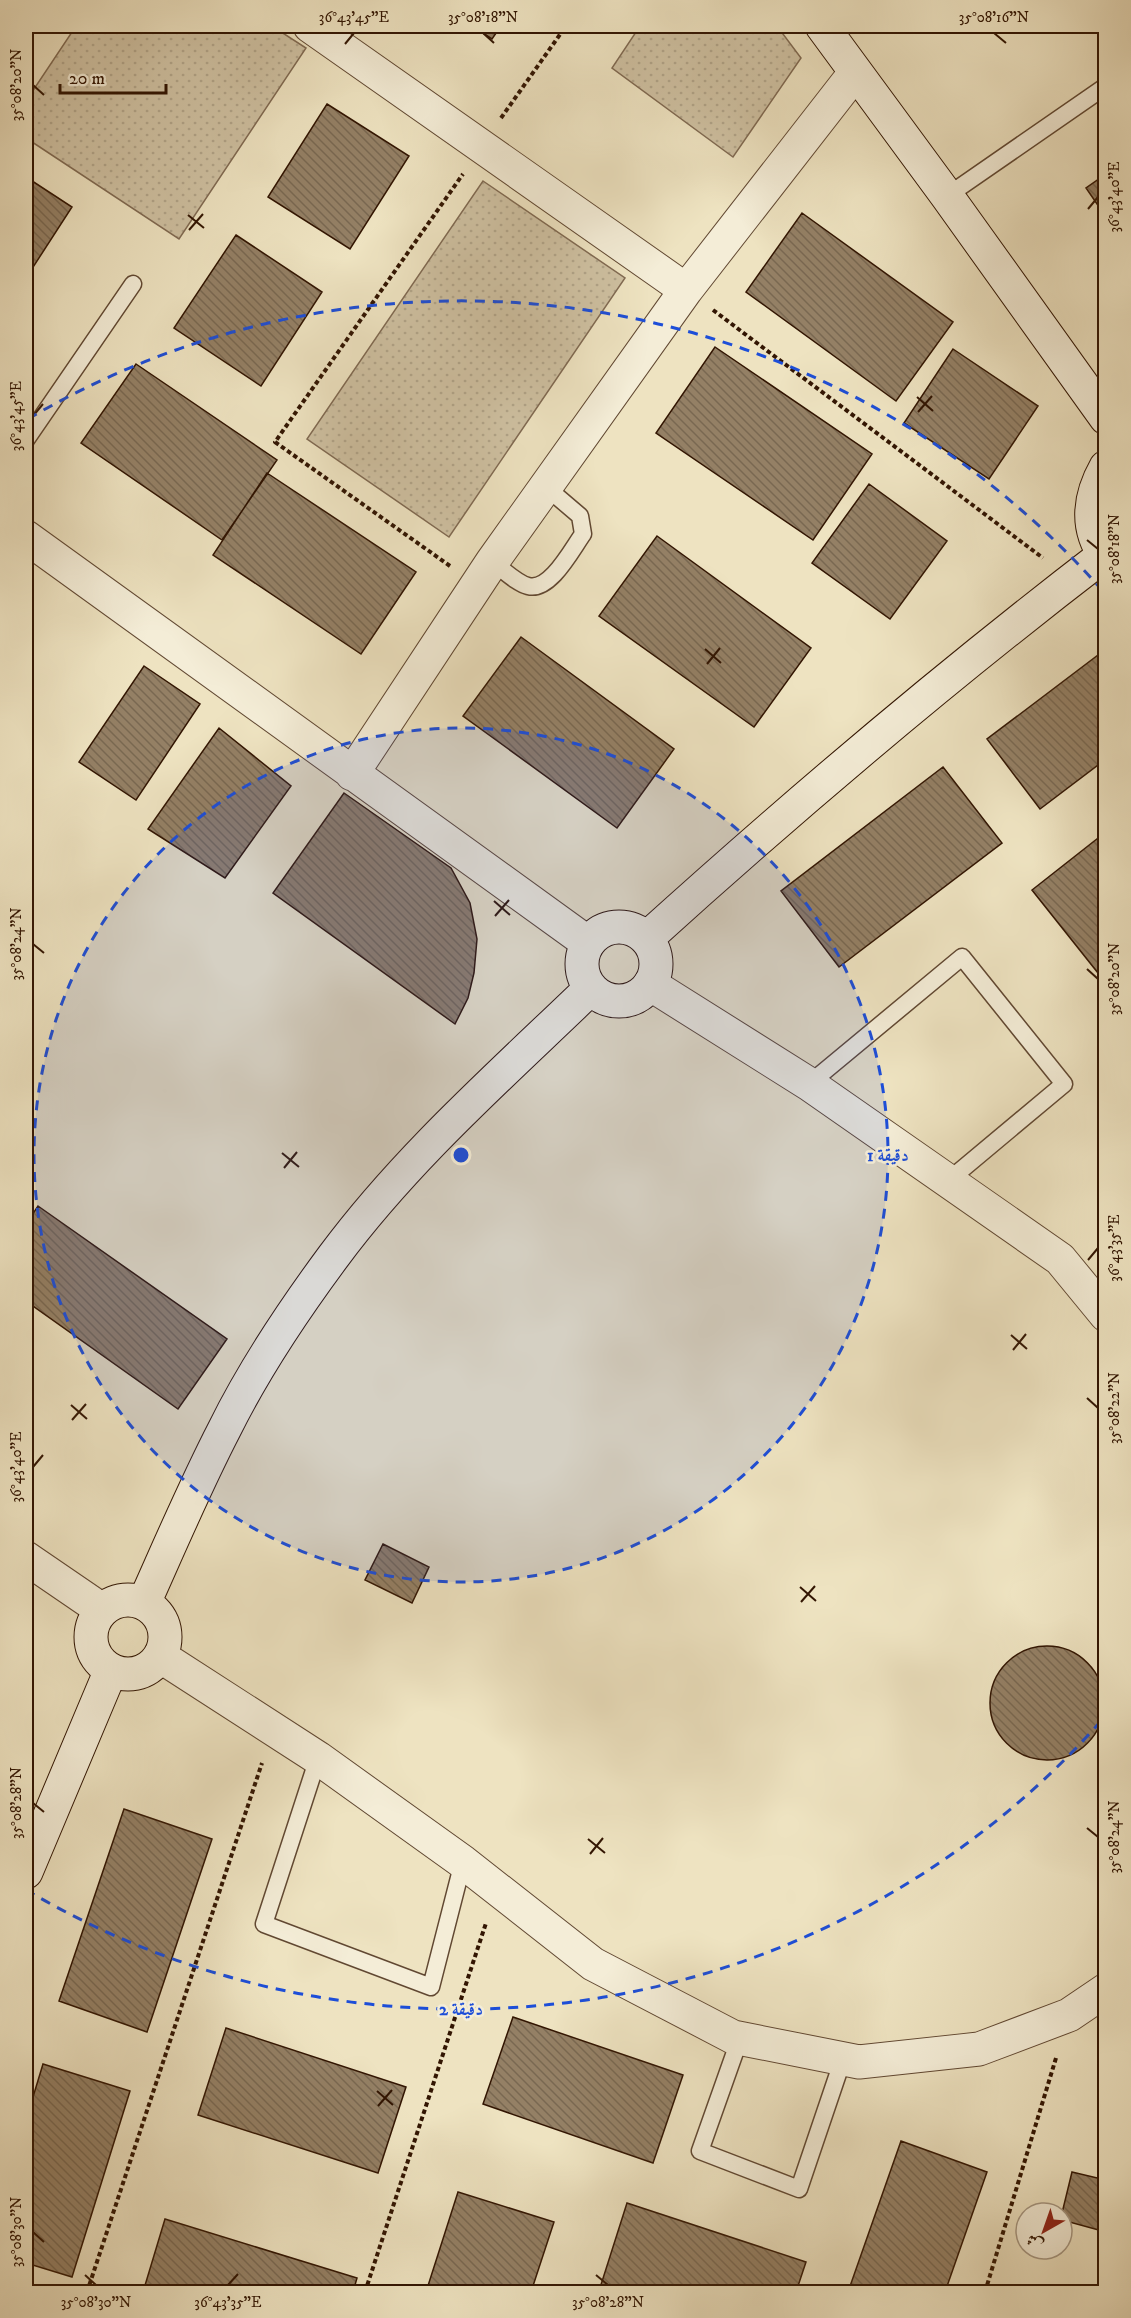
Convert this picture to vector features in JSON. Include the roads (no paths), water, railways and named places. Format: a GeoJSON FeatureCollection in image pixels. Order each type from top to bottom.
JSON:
{"type":"FeatureCollection","features":[{"type":"Feature","properties":{"kind":"street"},"geometry":{"type":"LineString","coordinates":[[310,26],[686,290]]}},
{"type":"Feature","properties":{"kind":"street"},"geometry":{"type":"LineString","coordinates":[[822,26],[1106,418]]}},
{"type":"Feature","properties":{"kind":"street"},"geometry":{"type":"LineString","coordinates":[[352,774],[485,573],[686,290],[855,73]]}},
{"type":"Feature","properties":{"kind":"street"},"geometry":{"type":"LineString","coordinates":[[646,939],[757,838],[870,741],[986,646],[1105,556],[1093,533],[1091,508],[1096,484],[1106,467]]}},
{"type":"Feature","properties":{"kind":"street"},"geometry":{"type":"LineString","coordinates":[[26,537],[588,943]]}},
{"type":"Feature","properties":{"kind":"street"},"geometry":{"type":"LineString","coordinates":[[616,927],[638,932],[646,939],[655,957],[656,966],[650,984],[642,993],[621,1001],[600,996],[591,988],[582,971],[582,961],[588,943],[605,929],[616,927]]}},
{"type":"Feature","properties":{"kind":"street"},"geometry":{"type":"LineString","coordinates":[[650,984],[809,1084],[1060,1259],[1106,1315]]}},
{"type":"Feature","properties":{"kind":"street"},"geometry":{"type":"LineString","coordinates":[[144,1603],[224,1428],[288,1320],[334,1256],[376,1203],[422,1152],[591,988]]}},
{"type":"Feature","properties":{"kind":"street"},"geometry":{"type":"LineString","coordinates":[[26,1558],[102,1610]]}},
{"type":"Feature","properties":{"kind":"street"},"geometry":{"type":"LineString","coordinates":[[122,1600],[144,1603],[154,1610],[161,1620],[164,1644],[160,1656],[154,1663],[138,1673],[119,1673],[111,1670],[96,1657],[90,1637],[91,1627],[102,1610],[122,1600]]}},
{"type":"Feature","properties":{"kind":"street"},"geometry":{"type":"LineString","coordinates":[[160,1656],[318,1758],[463,1862],[593,1964],[733,2037],[859,2062],[979,2049],[1069,2015],[1106,1990]]}},
{"type":"Feature","properties":{"kind":"street"},"geometry":{"type":"LineString","coordinates":[[26,1872],[111,1670]]}},
{"type":"Feature","properties":{"kind":"lane"},"geometry":{"type":"LineString","coordinates":[[947,196],[1106,86]]}},
{"type":"Feature","properties":{"kind":"lane"},"geometry":{"type":"LineString","coordinates":[[26,440],[133,284]]}},
{"type":"Feature","properties":{"kind":"lane"},"geometry":{"type":"LineString","coordinates":[[485,573],[525,586],[537,587],[548,582],[583,534],[580,516],[546,487]]}},
{"type":"Feature","properties":{"kind":"lane"},"geometry":{"type":"LineString","coordinates":[[809,1084],[962,957],[1064,1084],[948,1181]]}},
{"type":"Feature","properties":{"kind":"lane"},"geometry":{"type":"LineString","coordinates":[[318,1758],[264,1924],[431,1987],[463,1862]]}},
{"type":"Feature","properties":{"kind":"lane"},"geometry":{"type":"LineString","coordinates":[[740,2038],[700,2151],[799,2189],[843,2058]]}}]}
